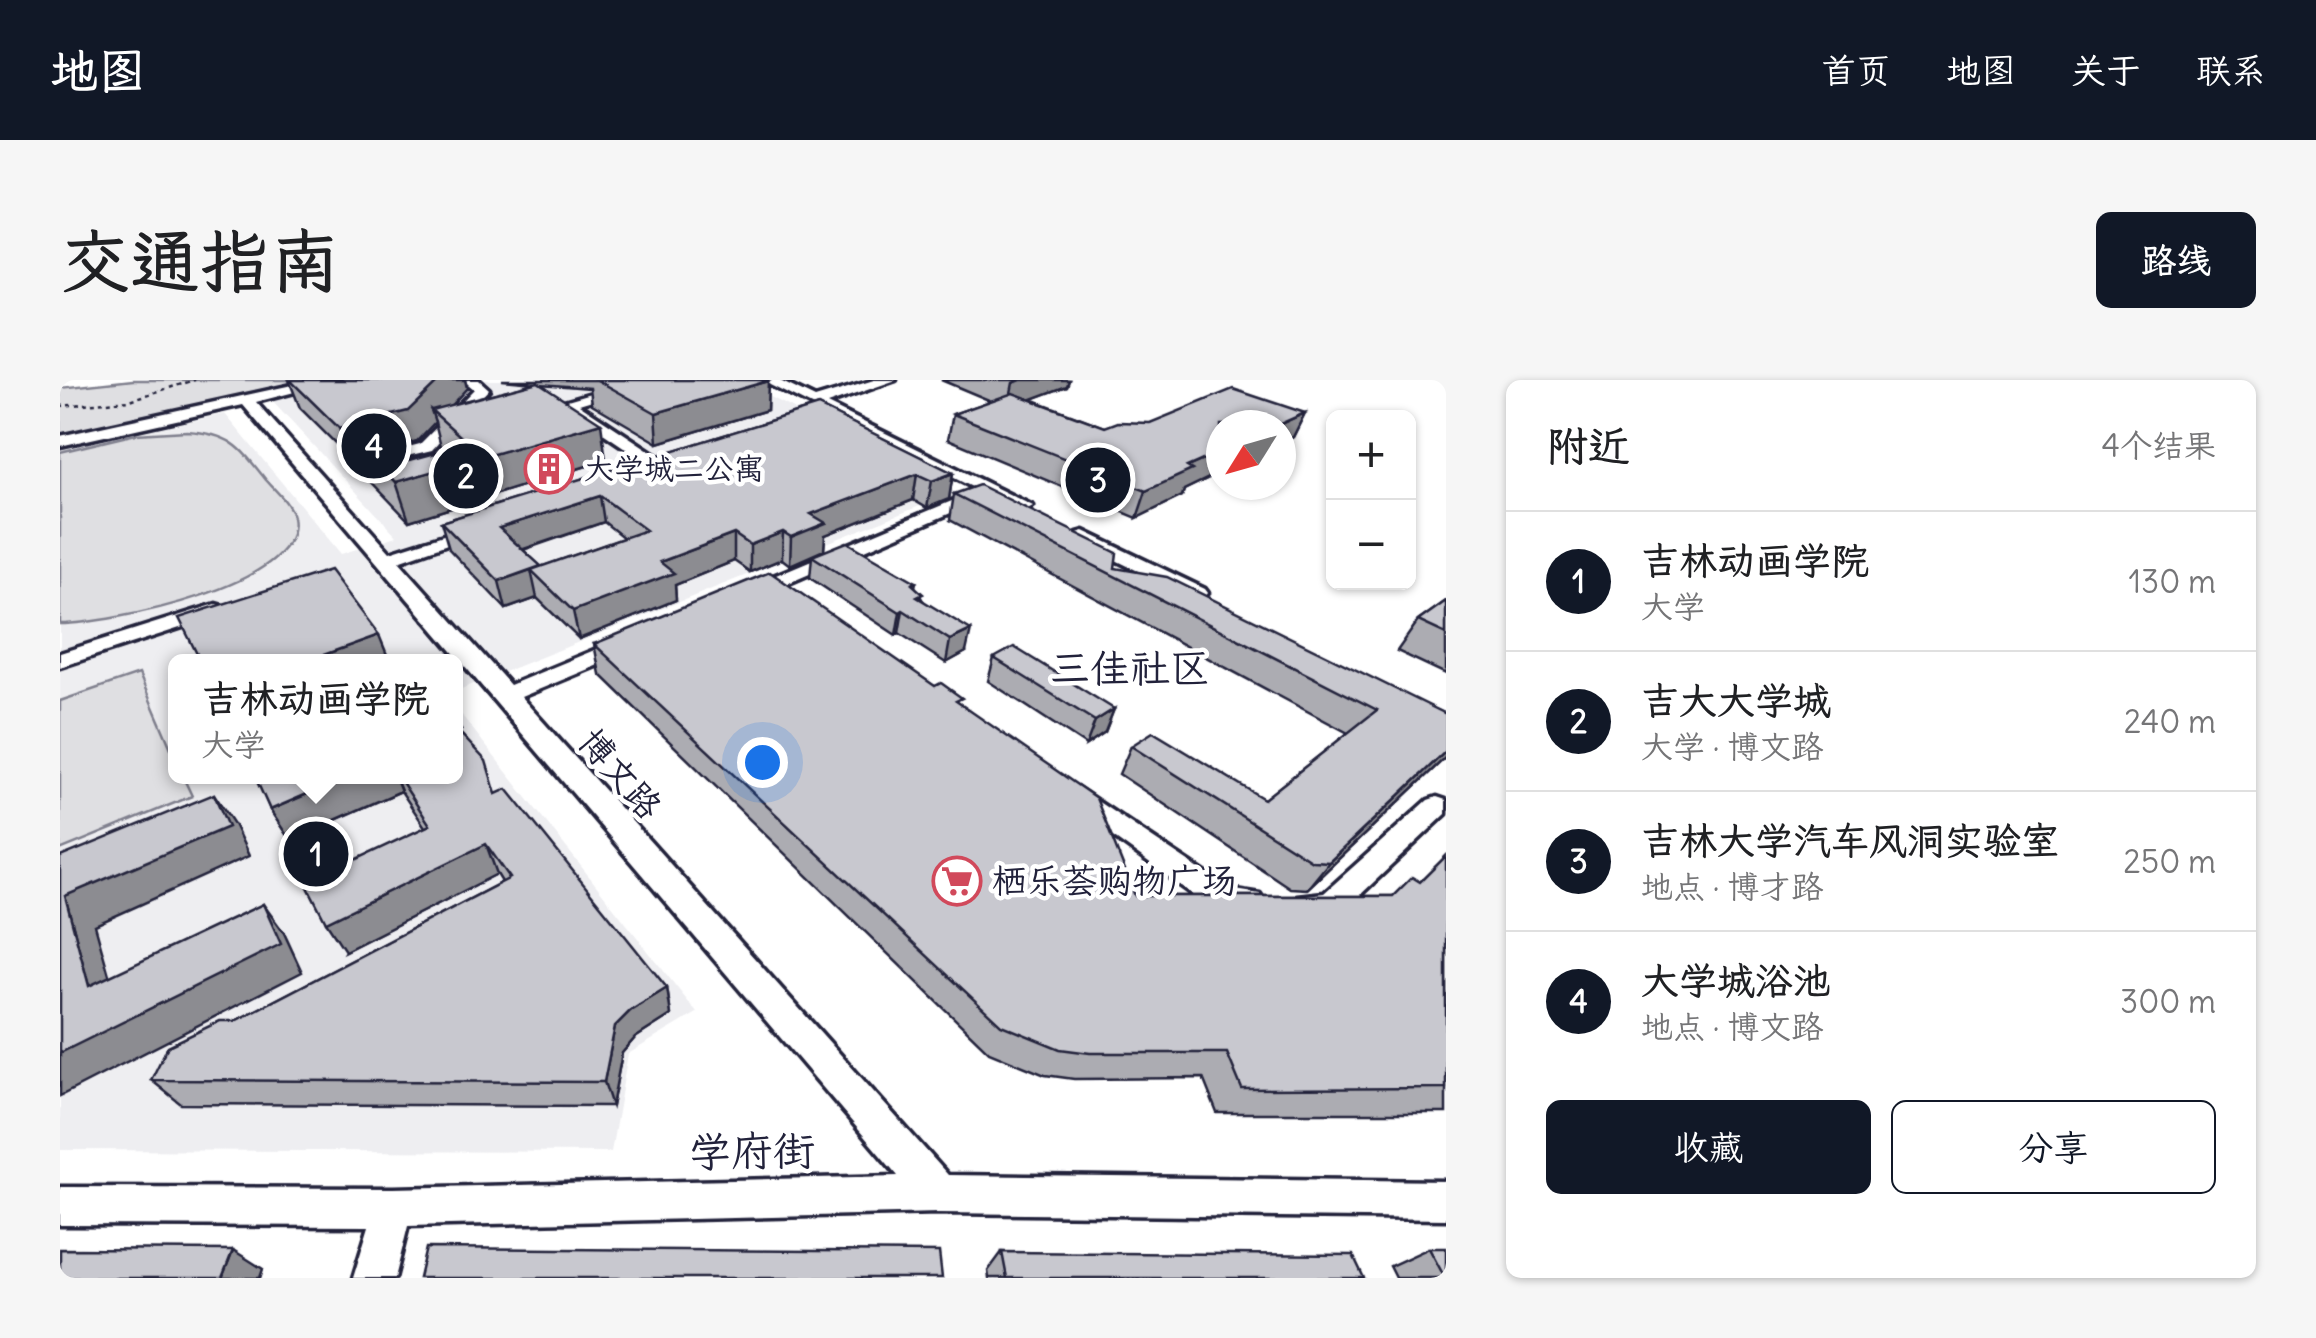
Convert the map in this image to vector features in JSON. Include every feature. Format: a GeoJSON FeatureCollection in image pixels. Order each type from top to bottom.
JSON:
{"type":"FeatureCollection","features":[{"type":"Feature","properties":{"kind":"street"},"geometry":{"type":"LineString","coordinates":[[60,441],[334,380]]}},
{"type":"Feature","properties":{"kind":"street"},"geometry":{"type":"LineString","coordinates":[[510,418],[652,380]]}},
{"type":"Feature","properties":{"kind":"street"},"geometry":{"type":"LineString","coordinates":[[768,380],[824,413],[1219,603]]}},
{"type":"Feature","properties":{"kind":"street"},"geometry":{"type":"LineString","coordinates":[[824,413],[888,380]]}},
{"type":"Feature","properties":{"kind":"street"},"geometry":{"type":"LineString","coordinates":[[359,465],[426,446],[476,384],[501,390]]}},
{"type":"Feature","properties":{"kind":"street"},"geometry":{"type":"LineString","coordinates":[[538,392],[594,396]]}},
{"type":"Feature","properties":{"kind":"street","name":"博文路"},"geometry":{"type":"LineString","coordinates":[[247,400],[939,1194]]}},
{"type":"Feature","properties":{"kind":"street"},"geometry":{"type":"LineString","coordinates":[[567,403],[650,466],[669,469]]}},
{"type":"Feature","properties":{"kind":"street"},"geometry":{"type":"LineString","coordinates":[[435,438],[473,428]]}},
{"type":"Feature","properties":{"kind":"street"},"geometry":{"type":"LineString","coordinates":[[718,606],[992,491]]}},
{"type":"Feature","properties":{"kind":"street"},"geometry":{"type":"LineString","coordinates":[[387,559],[500,523]]}},
{"type":"Feature","properties":{"kind":"street"},"geometry":{"type":"LineString","coordinates":[[772,583],[804,606]]}},
{"type":"Feature","properties":{"kind":"street"},"geometry":{"type":"LineString","coordinates":[[60,660],[245,600]]}},
{"type":"Feature","properties":{"kind":"street"},"geometry":{"type":"LineString","coordinates":[[506,696],[648,636]]}},
{"type":"Feature","properties":{"kind":"street"},"geometry":{"type":"LineString","coordinates":[[1062,787],[1222,900],[1330,905],[1436,807]]}},
{"type":"Feature","properties":{"kind":"street","name":"学府街"},"geometry":{"type":"LineString","coordinates":[[60,1206],[394,1207],[939,1194],[1446,1200]]}},
{"type":"Feature","properties":{"kind":"street"},"geometry":{"type":"LineString","coordinates":[[374,1278],[394,1207]]}},
{"type":"Feature","properties":{"kind":"path"},"geometry":{"type":"LineString","coordinates":[[60,406],[130,400],[195,380]]}},
{"type":"Feature","properties":{"kind":"shaded area"},"geometry":{"type":"Polygon","coordinates":[[[133,380],[307,380],[60,435],[60,388],[133,380]]]}},
{"type":"Feature","properties":{"kind":"shaded area"},"geometry":{"type":"Polygon","coordinates":[[[362,380],[736,380],[797,411],[785,416],[812,430],[826,426],[955,492],[463,688],[463,654],[168,654],[168,784],[463,784],[463,717],[697,1013],[628,1054],[611,1152],[60,1150],[60,449],[225,414],[341,554],[397,536],[272,401],[362,380]]]}},
{"type":"Feature","properties":{"kind":"shaded area"},"geometry":{"type":"Polygon","coordinates":[[[187,431],[225,439],[249,459],[292,512],[289,541],[269,563],[238,581],[199,596],[118,617],[60,624],[60,452],[136,434],[187,431]]]}},
{"type":"Feature","properties":{"kind":"shaded area"},"geometry":{"type":"Polygon","coordinates":[[[139,674],[168,741],[168,784],[186,784],[192,796],[60,850],[60,701],[139,674]]]}},
{"type":"Feature","properties":{"kind":"building"},"geometry":{"type":"Polygon","coordinates":[[[290,380],[440,380],[408,411],[339,428],[290,380]]]}},
{"type":"Feature","properties":{"kind":"building"},"geometry":{"type":"Polygon","coordinates":[[[597,380],[765,380],[768,381],[656,413],[597,380]]]}},
{"type":"Feature","properties":{"kind":"building"},"geometry":{"type":"Polygon","coordinates":[[[538,382],[601,423],[396,482],[348,434],[384,426],[376,433],[406,461],[469,444],[431,410],[538,382]]]}},
{"type":"Feature","properties":{"kind":"building"},"geometry":{"type":"Polygon","coordinates":[[[1233,389],[1296,410],[1206,410],[1206,459],[1187,467],[1192,470],[1146,491],[953,414],[1013,393],[1105,427],[1118,422],[1150,423],[1233,389]]]}},
{"type":"Feature","properties":{"kind":"building"},"geometry":{"type":"Polygon","coordinates":[[[818,406],[953,473],[932,481],[917,474],[811,514],[826,523],[791,537],[783,532],[750,545],[734,534],[660,562],[674,573],[573,611],[531,570],[646,530],[600,496],[499,528],[541,566],[499,581],[441,522],[818,406]]]}},
{"type":"Feature","properties":{"kind":"building"},"geometry":{"type":"Polygon","coordinates":[[[979,485],[1117,553],[1115,568],[1167,577],[1446,714],[1446,751],[1329,862],[1312,861],[1131,746],[1153,732],[1264,799],[1377,710],[954,494],[979,485]]]}},
{"type":"Feature","properties":{"kind":"building"},"geometry":{"type":"Polygon","coordinates":[[[847,542],[916,582],[912,584],[923,594],[917,597],[971,630],[950,640],[812,556],[847,542]]]}},
{"type":"Feature","properties":{"kind":"building"},"geometry":{"type":"Polygon","coordinates":[[[330,570],[379,635],[326,654],[197,654],[179,618],[330,570]]]}},
{"type":"Feature","properties":{"kind":"building","name":"栖乐荟购物广场"},"geometry":{"type":"Polygon","coordinates":[[[770,572],[935,686],[941,683],[962,698],[956,701],[1096,798],[1135,896],[1393,896],[1412,877],[1420,882],[1446,856],[1446,1088],[1242,1089],[1227,1053],[1090,1053],[1060,1049],[1001,1025],[594,644],[770,572]]]}},
{"type":"Feature","properties":{"kind":"building"},"geometry":{"type":"Polygon","coordinates":[[[1446,601],[1446,634],[1418,621],[1446,601]]]}},
{"type":"Feature","properties":{"kind":"building"},"geometry":{"type":"Polygon","coordinates":[[[1014,647],[1114,709],[1095,721],[994,658],[1014,647]]]}},
{"type":"Feature","properties":{"kind":"building"},"geometry":{"type":"Polygon","coordinates":[[[463,736],[486,761],[496,794],[507,789],[667,988],[630,1011],[615,1026],[604,1082],[151,1080],[168,1046],[220,1021],[235,1021],[510,878],[486,844],[326,922],[306,883],[430,825],[403,784],[463,784],[463,736]]]}},
{"type":"Feature","properties":{"kind":"building"},"geometry":{"type":"Polygon","coordinates":[[[258,784],[330,784],[270,810],[258,784]]]}},
{"type":"Feature","properties":{"kind":"building"},"geometry":{"type":"Polygon","coordinates":[[[214,794],[228,827],[65,896],[89,986],[263,904],[281,944],[60,1053],[60,857],[214,794]]]}},
{"type":"Feature","properties":{"kind":"building"},"geometry":{"type":"Polygon","coordinates":[[[426,1248],[939,1252],[942,1278],[419,1278],[426,1248]]]}},
{"type":"Feature","properties":{"kind":"building"},"geometry":{"type":"Polygon","coordinates":[[[1429,1248],[1446,1248],[1446,1278],[1445,1278],[1429,1248]]]}},
{"type":"Feature","properties":{"kind":"building"},"geometry":{"type":"Polygon","coordinates":[[[60,1249],[233,1250],[222,1278],[60,1278],[60,1249]]]}},
{"type":"Feature","properties":{"kind":"building"},"geometry":{"type":"Polygon","coordinates":[[[1002,1252],[1353,1255],[1364,1278],[1007,1278],[1002,1252]]]}},
{"type":"Feature","properties":{"kind":"place","name":"大学城浴池"},"geometry":{"type":"Point","coordinates":[374,446]}},
{"type":"Feature","properties":{"kind":"place","name":"大学城二公寓"},"geometry":{"type":"Point","coordinates":[549,469]}},
{"type":"Feature","properties":{"kind":"place","name":"吉大大学城"},"geometry":{"type":"Point","coordinates":[466,476]}},
{"type":"Feature","properties":{"kind":"place","name":"吉林大学汽车风洞实验室"},"geometry":{"type":"Point","coordinates":[1098,480]}},
{"type":"Feature","properties":{"kind":"place","name":"吉林动画学院"},"geometry":{"type":"Point","coordinates":[316,854]}},
{"type":"Feature","properties":{"kind":"place","name":"栖乐荟购物广场"},"geometry":{"type":"Point","coordinates":[957,881]}},
{"type":"Feature","properties":{"kind":"district","name":"三佳社区"},"geometry":{"type":"Point","coordinates":[1130,668]}}]}
